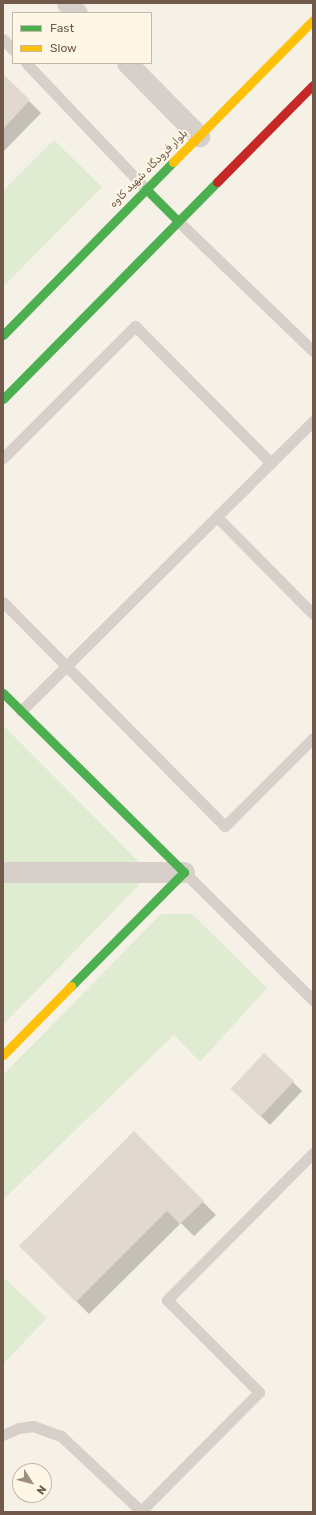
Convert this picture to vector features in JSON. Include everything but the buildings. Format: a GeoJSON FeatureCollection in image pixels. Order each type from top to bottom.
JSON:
{"type":"FeatureCollection","features":[{"type":"Feature","properties":{"kind":"main road","name":"بلوار فرودگاه شهید کاوه"},"geometry":{"type":"LineString","coordinates":[[3,335],[313,20]]}},
{"type":"Feature","properties":{"kind":"main road"},"geometry":{"type":"LineString","coordinates":[[3,399],[313,85]]}},
{"type":"Feature","properties":{"kind":"main road"},"geometry":{"type":"LineString","coordinates":[[146,189],[178,221]]}},
{"type":"Feature","properties":{"kind":"main road"},"geometry":{"type":"LineString","coordinates":[[3,693],[184,872],[3,1055]]}},
{"type":"Feature","properties":{"kind":"street"},"geometry":{"type":"LineString","coordinates":[[67,3],[76,12]]}},
{"type":"Feature","properties":{"kind":"street"},"geometry":{"type":"LineString","coordinates":[[128,64],[199,136]]}},
{"type":"Feature","properties":{"kind":"street"},"geometry":{"type":"LineString","coordinates":[[3,872],[184,872]]}},
{"type":"Feature","properties":{"kind":"lane"},"geometry":{"type":"LineString","coordinates":[[3,39],[12,49]]}},
{"type":"Feature","properties":{"kind":"lane"},"geometry":{"type":"LineString","coordinates":[[27,64],[146,189]]}},
{"type":"Feature","properties":{"kind":"lane"},"geometry":{"type":"LineString","coordinates":[[178,221],[313,351]]}},
{"type":"Feature","properties":{"kind":"lane"},"geometry":{"type":"LineString","coordinates":[[3,458],[135,326],[271,463]]}},
{"type":"Feature","properties":{"kind":"lane"},"geometry":{"type":"LineString","coordinates":[[21,711],[313,421]]}},
{"type":"Feature","properties":{"kind":"lane"},"geometry":{"type":"LineString","coordinates":[[217,517],[313,614]]}},
{"type":"Feature","properties":{"kind":"lane"},"geometry":{"type":"LineString","coordinates":[[3,602],[225,826],[313,738]]}},
{"type":"Feature","properties":{"kind":"lane"},"geometry":{"type":"LineString","coordinates":[[184,872],[313,1000]]}},
{"type":"Feature","properties":{"kind":"lane"},"geometry":{"type":"LineString","coordinates":[[3,1435],[19,1428],[33,1426],[61,1436],[140,1512],[259,1392],[167,1300],[313,1153]]}},
{"type":"Feature","properties":{"kind":"green space"},"geometry":{"type":"Polygon","coordinates":[[[54,140],[102,187],[3,287],[3,191],[54,140]]]}},
{"type":"Feature","properties":{"kind":"green space"},"geometry":{"type":"Polygon","coordinates":[[[3,725],[139,862],[138,886],[3,1025],[3,725]]]}},
{"type":"Feature","properties":{"kind":"green space"},"geometry":{"type":"Polygon","coordinates":[[[161,914],[192,914],[267,988],[200,1062],[174,1035],[3,1200],[3,1075],[161,914]]]}},
{"type":"Feature","properties":{"kind":"green space"},"geometry":{"type":"Polygon","coordinates":[[[3,1277],[47,1318],[3,1364],[3,1277]]]}},
{"type":"Feature","properties":{"kind":"traffic: fast"},"geometry":{"type":"LineString","coordinates":[[3,335],[173,162]]}},
{"type":"Feature","properties":{"kind":"traffic: fast"},"geometry":{"type":"LineString","coordinates":[[3,399],[217,182]]}},
{"type":"Feature","properties":{"kind":"traffic: fast"},"geometry":{"type":"LineString","coordinates":[[146,189],[178,221]]}},
{"type":"Feature","properties":{"kind":"traffic: fast"},"geometry":{"type":"LineString","coordinates":[[3,693],[184,872],[71,986]]}},
{"type":"Feature","properties":{"kind":"traffic: slow"},"geometry":{"type":"LineString","coordinates":[[173,162],[313,20]]}},
{"type":"Feature","properties":{"kind":"traffic: slow"},"geometry":{"type":"LineString","coordinates":[[3,1055],[71,986]]}},
{"type":"Feature","properties":{"kind":"traffic: jam"},"geometry":{"type":"LineString","coordinates":[[217,182],[313,85]]}}]}
